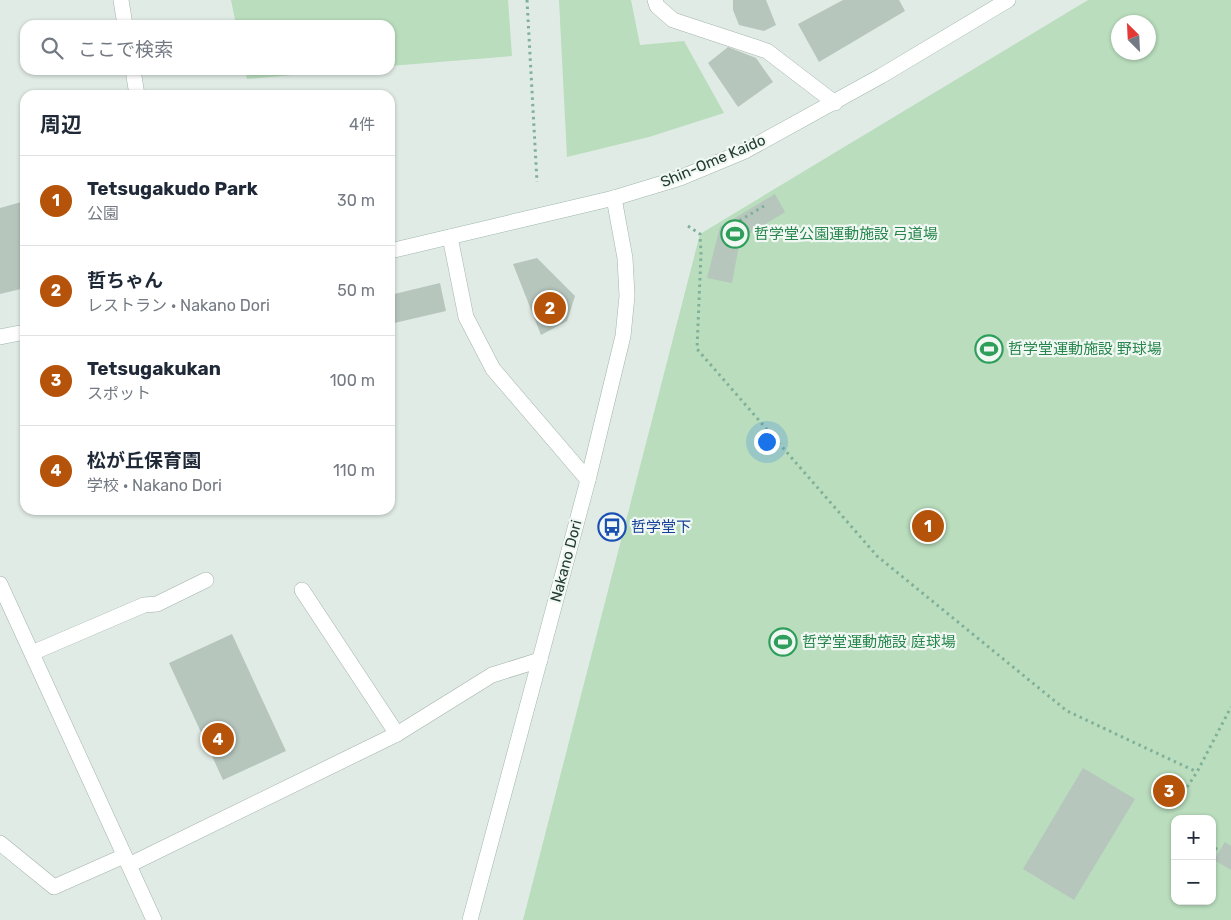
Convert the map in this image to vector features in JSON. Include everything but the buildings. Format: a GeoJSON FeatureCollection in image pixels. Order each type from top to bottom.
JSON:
{"type":"FeatureCollection","features":[{"type":"Feature","properties":{"kind":"main road"},"geometry":{"type":"LineString","coordinates":[[121,0],[124,20]]}},
{"type":"Feature","properties":{"kind":"main road"},"geometry":{"type":"LineString","coordinates":[[656,0],[657,6],[673,20],[767,51],[835,103]]}},
{"type":"Feature","properties":{"kind":"main road","name":"Shin-Ome Kaido"},"geometry":{"type":"LineString","coordinates":[[395,250],[614,198],[680,178],[746,151],[835,103],[1008,0]]}},
{"type":"Feature","properties":{"kind":"main road"},"geometry":{"type":"LineString","coordinates":[[134,75],[136,90]]}},
{"type":"Feature","properties":{"kind":"main road","name":"Nakano Dori"},"geometry":{"type":"LineString","coordinates":[[470,920],[588,480],[622,336],[627,296],[625,258],[614,198]]}},
{"type":"Feature","properties":{"kind":"main road"},"geometry":{"type":"LineString","coordinates":[[450,237],[466,317],[493,369],[588,480]]}},
{"type":"Feature","properties":{"kind":"main road"},"geometry":{"type":"LineString","coordinates":[[0,337],[20,333]]}},
{"type":"Feature","properties":{"kind":"main road"},"geometry":{"type":"LineString","coordinates":[[32,653],[144,605],[157,604],[206,580]]}},
{"type":"Feature","properties":{"kind":"main road"},"geometry":{"type":"LineString","coordinates":[[0,584],[154,920]]}},
{"type":"Feature","properties":{"kind":"main road"},"geometry":{"type":"LineString","coordinates":[[302,590],[397,734]]}},
{"type":"Feature","properties":{"kind":"main road"},"geometry":{"type":"LineString","coordinates":[[0,843],[54,887],[126,861],[397,734],[492,676],[540,660]]}},
{"type":"Feature","properties":{"kind":"path"},"geometry":{"type":"LineString","coordinates":[[527,0],[537,182]]}},
{"type":"Feature","properties":{"kind":"path"},"geometry":{"type":"LineString","coordinates":[[734,224],[764,206]]}},
{"type":"Feature","properties":{"kind":"path"},"geometry":{"type":"LineString","coordinates":[[688,226],[700,234],[701,254],[697,349],[877,556],[1067,711],[1197,772]]}},
{"type":"Feature","properties":{"kind":"path"},"geometry":{"type":"LineString","coordinates":[[1180,798],[1197,772],[1231,707]]}},
{"type":"Feature","properties":{"kind":"green space"},"geometry":{"type":"Polygon","coordinates":[[[231,0],[508,0],[512,56],[395,66],[395,20],[235,20],[231,0]]]}},
{"type":"Feature","properties":{"kind":"green space"},"geometry":{"type":"Polygon","coordinates":[[[559,0],[631,0],[640,45],[684,41],[724,113],[649,137],[567,157],[559,0]]]}},
{"type":"Feature","properties":{"kind":"green space"},"geometry":{"type":"Polygon","coordinates":[[[1088,0],[1231,0],[1231,920],[523,920],[700,234],[1088,0]]]}},
{"type":"Feature","properties":{"kind":"green space"},"geometry":{"type":"Polygon","coordinates":[[[246,75],[292,75],[247,79],[246,75]]]}},
{"type":"Feature","properties":{"kind":"place","name":"哲学堂公園運動施設 弓道場"},"geometry":{"type":"Point","coordinates":[735,234]}},
{"type":"Feature","properties":{"kind":"place","name":"哲ちゃん"},"geometry":{"type":"Point","coordinates":[550,308]}},
{"type":"Feature","properties":{"kind":"place","name":"哲学堂運動施設 野球場"},"geometry":{"type":"Point","coordinates":[989,349]}},
{"type":"Feature","properties":{"kind":"place","name":"Tetsugakudo Park"},"geometry":{"type":"Point","coordinates":[928,526]}},
{"type":"Feature","properties":{"kind":"place","name":"哲学堂下"},"geometry":{"type":"Point","coordinates":[612,527]}},
{"type":"Feature","properties":{"kind":"place","name":"哲学堂運動施設 庭球場"},"geometry":{"type":"Point","coordinates":[783,642]}},
{"type":"Feature","properties":{"kind":"place","name":"松が丘保育園"},"geometry":{"type":"Point","coordinates":[218,739]}},
{"type":"Feature","properties":{"kind":"place","name":"Tetsugakukan"},"geometry":{"type":"Point","coordinates":[1169,791]}}]}
